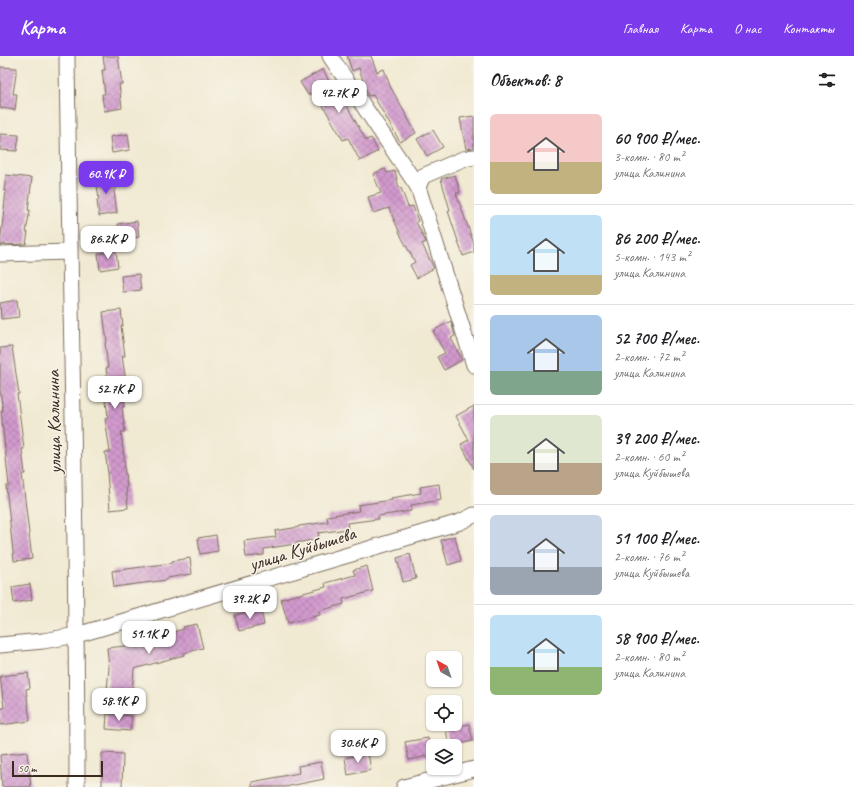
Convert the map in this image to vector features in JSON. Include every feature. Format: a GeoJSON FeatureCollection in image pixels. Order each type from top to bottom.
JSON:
{"type":"FeatureCollection","features":[{"type":"Feature","properties":{"kind":"street","name":"улица Калинина"},"geometry":{"type":"LineString","coordinates":[[67,56],[69,252],[77,635],[77,787]]}},
{"type":"Feature","properties":{"kind":"street"},"geometry":{"type":"LineString","coordinates":[[330,56],[418,187],[474,365]]}},
{"type":"Feature","properties":{"kind":"street"},"geometry":{"type":"LineString","coordinates":[[418,187],[423,176],[463,159],[474,157]]}},
{"type":"Feature","properties":{"kind":"street"},"geometry":{"type":"LineString","coordinates":[[0,254],[69,252]]}},
{"type":"Feature","properties":{"kind":"street","name":"улица Куйбышева"},"geometry":{"type":"LineString","coordinates":[[0,645],[43,641],[77,635],[452,524],[474,515]]}},
{"type":"Feature","properties":{"kind":"street"},"geometry":{"type":"LineString","coordinates":[[404,787],[474,769]]}},
{"type":"Feature","properties":{"kind":"building"},"geometry":{"type":"Polygon","coordinates":[[[103,56],[118,56],[122,84],[119,84],[122,108],[104,111],[102,94],[105,94],[102,70],[105,70],[103,56]]]}},
{"type":"Feature","properties":{"kind":"building"},"geometry":{"type":"Polygon","coordinates":[[[347,56],[371,56],[377,72],[384,69],[390,86],[416,133],[400,142],[373,95],[368,96],[359,68],[352,71],[347,56]]]}},
{"type":"Feature","properties":{"kind":"building"},"geometry":{"type":"Polygon","coordinates":[[[0,67],[17,68],[13,94],[17,94],[15,110],[0,108],[0,67]]]}},
{"type":"Feature","properties":{"kind":"building"},"geometry":{"type":"Polygon","coordinates":[[[323,69],[335,94],[339,92],[366,140],[371,138],[378,151],[360,161],[348,138],[343,140],[315,92],[308,95],[300,82],[323,69]]]}},
{"type":"Feature","properties":{"kind":"building"},"geometry":{"type":"Polygon","coordinates":[[[474,116],[474,148],[466,149],[460,118],[474,116]]]}},
{"type":"Feature","properties":{"kind":"building"},"geometry":{"type":"Polygon","coordinates":[[[433,130],[443,147],[427,156],[417,139],[433,130]]]}},
{"type":"Feature","properties":{"kind":"building"},"geometry":{"type":"Polygon","coordinates":[[[0,134],[19,135],[17,151],[0,150],[0,134]]]}},
{"type":"Feature","properties":{"kind":"building"},"geometry":{"type":"Polygon","coordinates":[[[128,134],[130,150],[112,153],[110,137],[128,134]]]}},
{"type":"Feature","properties":{"kind":"building"},"geometry":{"type":"Polygon","coordinates":[[[385,169],[387,173],[395,171],[399,188],[401,188],[408,207],[413,206],[418,221],[416,222],[426,242],[422,244],[434,268],[417,278],[410,265],[415,262],[402,238],[389,208],[373,213],[368,197],[381,193],[373,174],[385,169]]]}},
{"type":"Feature","properties":{"kind":"building"},"geometry":{"type":"Polygon","coordinates":[[[114,174],[116,190],[114,191],[117,213],[99,216],[97,200],[99,200],[96,177],[114,174]]]}},
{"type":"Feature","properties":{"kind":"building"},"geometry":{"type":"Polygon","coordinates":[[[6,175],[32,178],[26,244],[0,245],[6,191],[4,191],[6,175]]]}},
{"type":"Feature","properties":{"kind":"building"},"geometry":{"type":"Polygon","coordinates":[[[455,175],[460,192],[456,193],[474,244],[474,252],[463,256],[448,211],[450,210],[441,179],[455,175]]]}},
{"type":"Feature","properties":{"kind":"building"},"geometry":{"type":"Polygon","coordinates":[[[137,221],[139,237],[121,240],[118,224],[137,221]]]}},
{"type":"Feature","properties":{"kind":"building"},"geometry":{"type":"Polygon","coordinates":[[[116,251],[118,267],[100,270],[98,254],[116,251]]]}},
{"type":"Feature","properties":{"kind":"building"},"geometry":{"type":"Polygon","coordinates":[[[139,274],[141,290],[123,292],[121,276],[139,274]]]}},
{"type":"Feature","properties":{"kind":"building"},"geometry":{"type":"Polygon","coordinates":[[[17,300],[19,317],[1,319],[0,303],[17,300]]]}},
{"type":"Feature","properties":{"kind":"building"},"geometry":{"type":"Polygon","coordinates":[[[121,310],[123,326],[121,326],[125,356],[122,356],[126,382],[122,383],[125,406],[122,407],[125,432],[121,432],[128,508],[110,510],[105,452],[110,452],[105,418],[108,417],[105,392],[109,392],[105,343],[107,342],[103,312],[121,310]]]}},
{"type":"Feature","properties":{"kind":"building"},"geometry":{"type":"Polygon","coordinates":[[[451,321],[455,336],[451,338],[462,360],[444,370],[437,357],[445,353],[433,331],[451,321]]]}},
{"type":"Feature","properties":{"kind":"building"},"geometry":{"type":"Polygon","coordinates":[[[12,347],[19,394],[17,394],[24,449],[22,449],[25,474],[22,474],[32,559],[14,561],[6,486],[9,486],[0,390],[0,348],[12,347]]]}},
{"type":"Feature","properties":{"kind":"building"},"geometry":{"type":"Polygon","coordinates":[[[474,406],[474,469],[461,444],[469,440],[456,416],[474,406]]]}},
{"type":"Feature","properties":{"kind":"building"},"geometry":{"type":"Polygon","coordinates":[[[439,484],[441,500],[411,505],[411,511],[378,516],[378,519],[347,523],[348,529],[318,533],[319,539],[264,549],[264,555],[246,557],[244,541],[276,537],[275,531],[328,522],[327,516],[359,511],[358,505],[392,500],[391,498],[421,493],[420,487],[439,484]]]}},
{"type":"Feature","properties":{"kind":"building"},"geometry":{"type":"Polygon","coordinates":[[[216,535],[218,551],[200,554],[198,538],[216,535]]]}},
{"type":"Feature","properties":{"kind":"building"},"geometry":{"type":"Polygon","coordinates":[[[455,536],[461,561],[448,565],[441,540],[455,536]]]}},
{"type":"Feature","properties":{"kind":"building"},"geometry":{"type":"Polygon","coordinates":[[[410,554],[416,579],[403,582],[397,558],[410,554]]]}},
{"type":"Feature","properties":{"kind":"building"},"geometry":{"type":"Polygon","coordinates":[[[190,558],[192,574],[167,578],[167,580],[114,587],[112,571],[172,563],[172,561],[190,558]]]}},
{"type":"Feature","properties":{"kind":"building"},"geometry":{"type":"Polygon","coordinates":[[[367,566],[373,591],[343,599],[344,604],[319,611],[320,615],[288,623],[281,599],[326,587],[325,583],[355,575],[353,570],[367,566]]]}},
{"type":"Feature","properties":{"kind":"building"},"geometry":{"type":"Polygon","coordinates":[[[30,584],[32,600],[14,603],[12,587],[30,584]]]}},
{"type":"Feature","properties":{"kind":"building"},"geometry":{"type":"Polygon","coordinates":[[[261,609],[264,625],[239,631],[235,615],[261,609]]]}},
{"type":"Feature","properties":{"kind":"building"},"geometry":{"type":"Polygon","coordinates":[[[197,624],[203,648],[134,669],[132,692],[107,690],[109,668],[107,648],[143,644],[142,640],[197,624]]]}},
{"type":"Feature","properties":{"kind":"building"},"geometry":{"type":"Polygon","coordinates":[[[28,673],[30,688],[26,689],[30,721],[1,725],[0,709],[4,708],[0,676],[28,673]]]}},
{"type":"Feature","properties":{"kind":"building"},"geometry":{"type":"Polygon","coordinates":[[[107,714],[132,716],[130,731],[106,729],[107,714]]]}},
{"type":"Feature","properties":{"kind":"building"},"geometry":{"type":"Polygon","coordinates":[[[469,724],[473,741],[462,743],[462,739],[448,739],[446,731],[462,731],[462,726],[469,724]]]}},
{"type":"Feature","properties":{"kind":"building"},"geometry":{"type":"Polygon","coordinates":[[[428,738],[426,739],[426,756],[409,760],[405,742],[428,738]]]}},
{"type":"Feature","properties":{"kind":"building"},"geometry":{"type":"Polygon","coordinates":[[[27,752],[31,787],[2,787],[0,755],[27,752]]]}},
{"type":"Feature","properties":{"kind":"building"},"geometry":{"type":"Polygon","coordinates":[[[102,753],[123,754],[122,787],[102,787],[102,753]]]}},
{"type":"Feature","properties":{"kind":"building"},"geometry":{"type":"Polygon","coordinates":[[[368,753],[371,770],[348,775],[345,758],[368,753]]]}},
{"type":"Feature","properties":{"kind":"building"},"geometry":{"type":"Polygon","coordinates":[[[321,762],[324,779],[285,787],[252,787],[252,782],[299,773],[298,766],[321,762]]]}}]}
